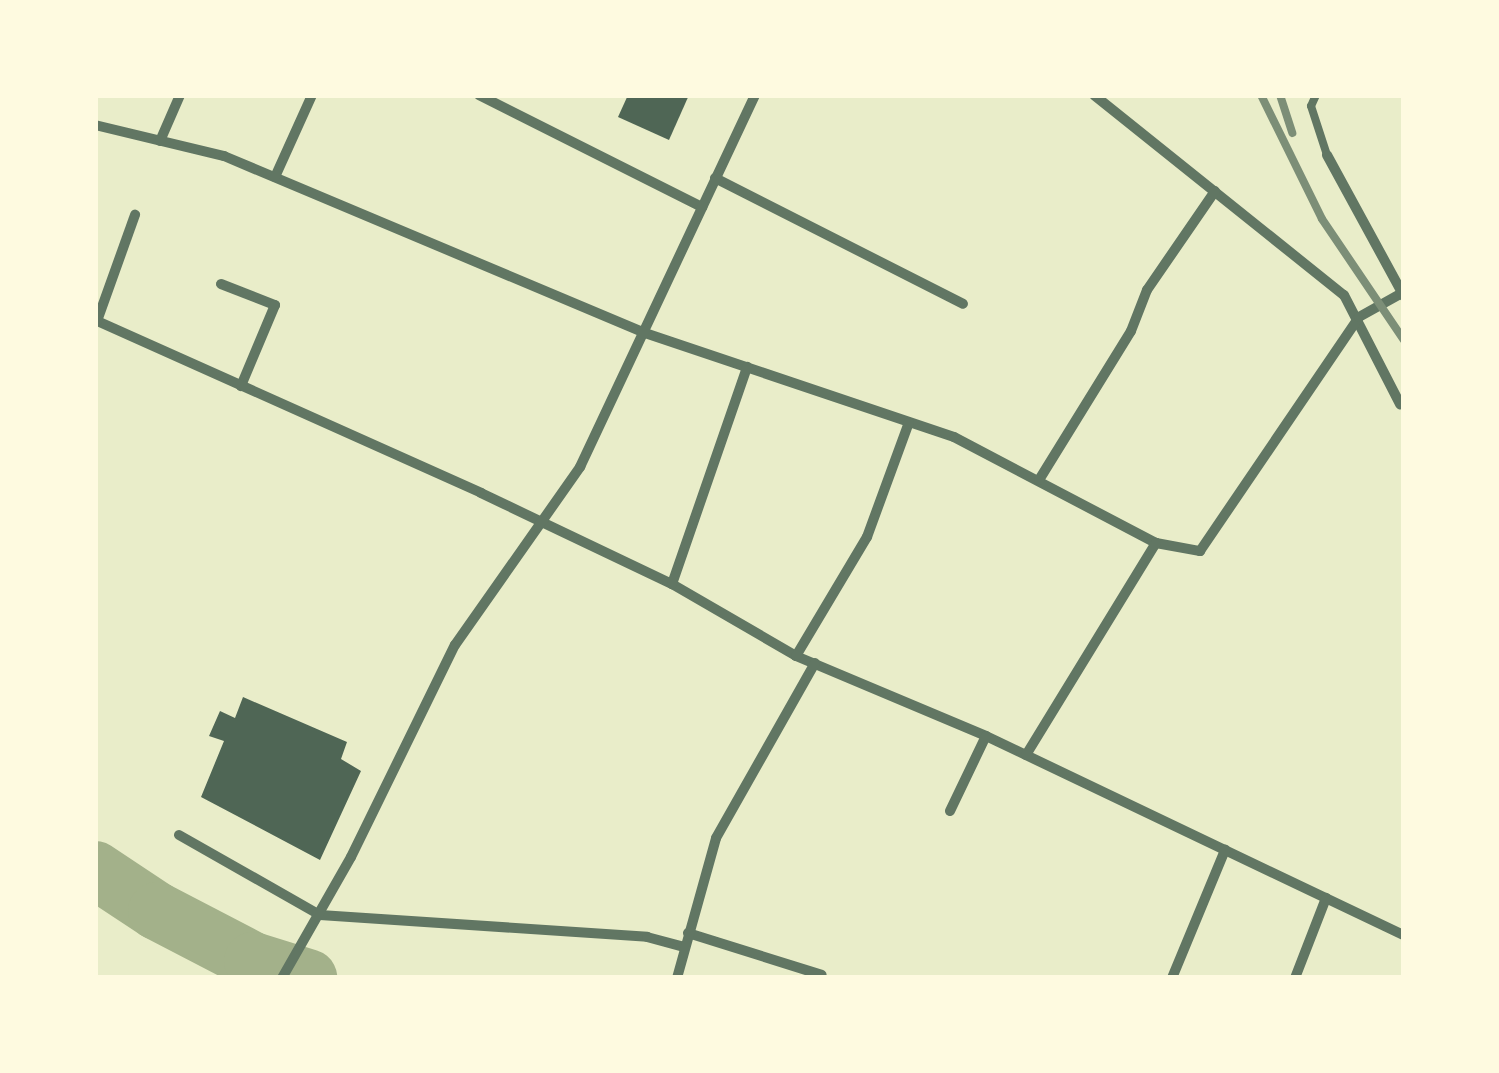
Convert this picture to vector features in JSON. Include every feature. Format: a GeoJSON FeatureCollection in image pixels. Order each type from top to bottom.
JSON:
{"type":"FeatureCollection","features":[{"type":"Feature","properties":{"kind":"street"},"geometry":{"type":"LineString","coordinates":[[160,141],[180,95]]}},
{"type":"Feature","properties":{"kind":"street"},"geometry":{"type":"LineString","coordinates":[[275,178],[312,95]]}},
{"type":"Feature","properties":{"kind":"street"},"geometry":{"type":"LineString","coordinates":[[479,95],[498,100],[702,207]]}},
{"type":"Feature","properties":{"kind":"street"},"geometry":{"type":"LineString","coordinates":[[282,978],[305,945],[455,645],[580,467],[756,95]]}},
{"type":"Feature","properties":{"kind":"street"},"geometry":{"type":"LineString","coordinates":[[1094,95],[1344,295],[1359,317],[1400,404]]}},
{"type":"Feature","properties":{"kind":"street"},"geometry":{"type":"LineString","coordinates":[[95,125],[160,141],[275,178],[646,333],[909,422],[1040,480],[1156,543],[1200,551],[1359,317],[1403,294],[1326,155]]}},
{"type":"Feature","properties":{"kind":"street"},"geometry":{"type":"LineString","coordinates":[[716,178],[963,304]]}},
{"type":"Feature","properties":{"kind":"street"},"geometry":{"type":"LineString","coordinates":[[1040,480],[1131,331],[1147,290],[1215,190]]}},
{"type":"Feature","properties":{"kind":"street"},"geometry":{"type":"LineString","coordinates":[[134,215],[96,320],[672,584],[796,656],[986,736],[1404,935]]}},
{"type":"Feature","properties":{"kind":"street"},"geometry":{"type":"LineString","coordinates":[[221,284],[274,305],[242,386]]}},
{"type":"Feature","properties":{"kind":"street"},"geometry":{"type":"LineString","coordinates":[[672,584],[747,367]]}},
{"type":"Feature","properties":{"kind":"street"},"geometry":{"type":"LineString","coordinates":[[796,656],[867,537],[909,422]]}},
{"type":"Feature","properties":{"kind":"street"},"geometry":{"type":"LineString","coordinates":[[1026,756],[1156,543]]}},
{"type":"Feature","properties":{"kind":"street"},"geometry":{"type":"LineString","coordinates":[[676,978],[716,838],[815,664]]}},
{"type":"Feature","properties":{"kind":"street"},"geometry":{"type":"LineString","coordinates":[[950,812],[986,736]]}},
{"type":"Feature","properties":{"kind":"street"},"geometry":{"type":"LineString","coordinates":[[180,836],[320,915],[647,937],[685,947]]}},
{"type":"Feature","properties":{"kind":"street"},"geometry":{"type":"LineString","coordinates":[[1172,978],[1224,850]]}},
{"type":"Feature","properties":{"kind":"street"},"geometry":{"type":"LineString","coordinates":[[1295,978],[1326,898]]}},
{"type":"Feature","properties":{"kind":"street"},"geometry":{"type":"LineString","coordinates":[[688,933],[822,975]]}},
{"type":"Feature","properties":{"kind":"lane"},"geometry":{"type":"LineString","coordinates":[[1316,95],[1311,106],[1326,155]]}},
{"type":"Feature","properties":{"kind":"building"},"geometry":{"type":"Polygon","coordinates":[[[628,95],[689,95],[669,140],[618,117],[628,95]]]}},
{"type":"Feature","properties":{"kind":"building"},"geometry":{"type":"Polygon","coordinates":[[[243,697],[347,742],[341,759],[361,771],[320,860],[201,797],[224,741],[209,736],[220,711],[235,718],[243,697]]]}},
{"type":"Feature","properties":{"kind":"waterway"},"geometry":{"type":"LineString","coordinates":[[95,870],[157,911],[253,961],[308,978]]}},
{"type":"Feature","properties":{"kind":"railway"},"geometry":{"type":"LineString","coordinates":[[1261,95],[1322,219],[1404,340]]}},
{"type":"Feature","properties":{"kind":"railway"},"geometry":{"type":"LineString","coordinates":[[1280,95],[1292,133]]}}]}
